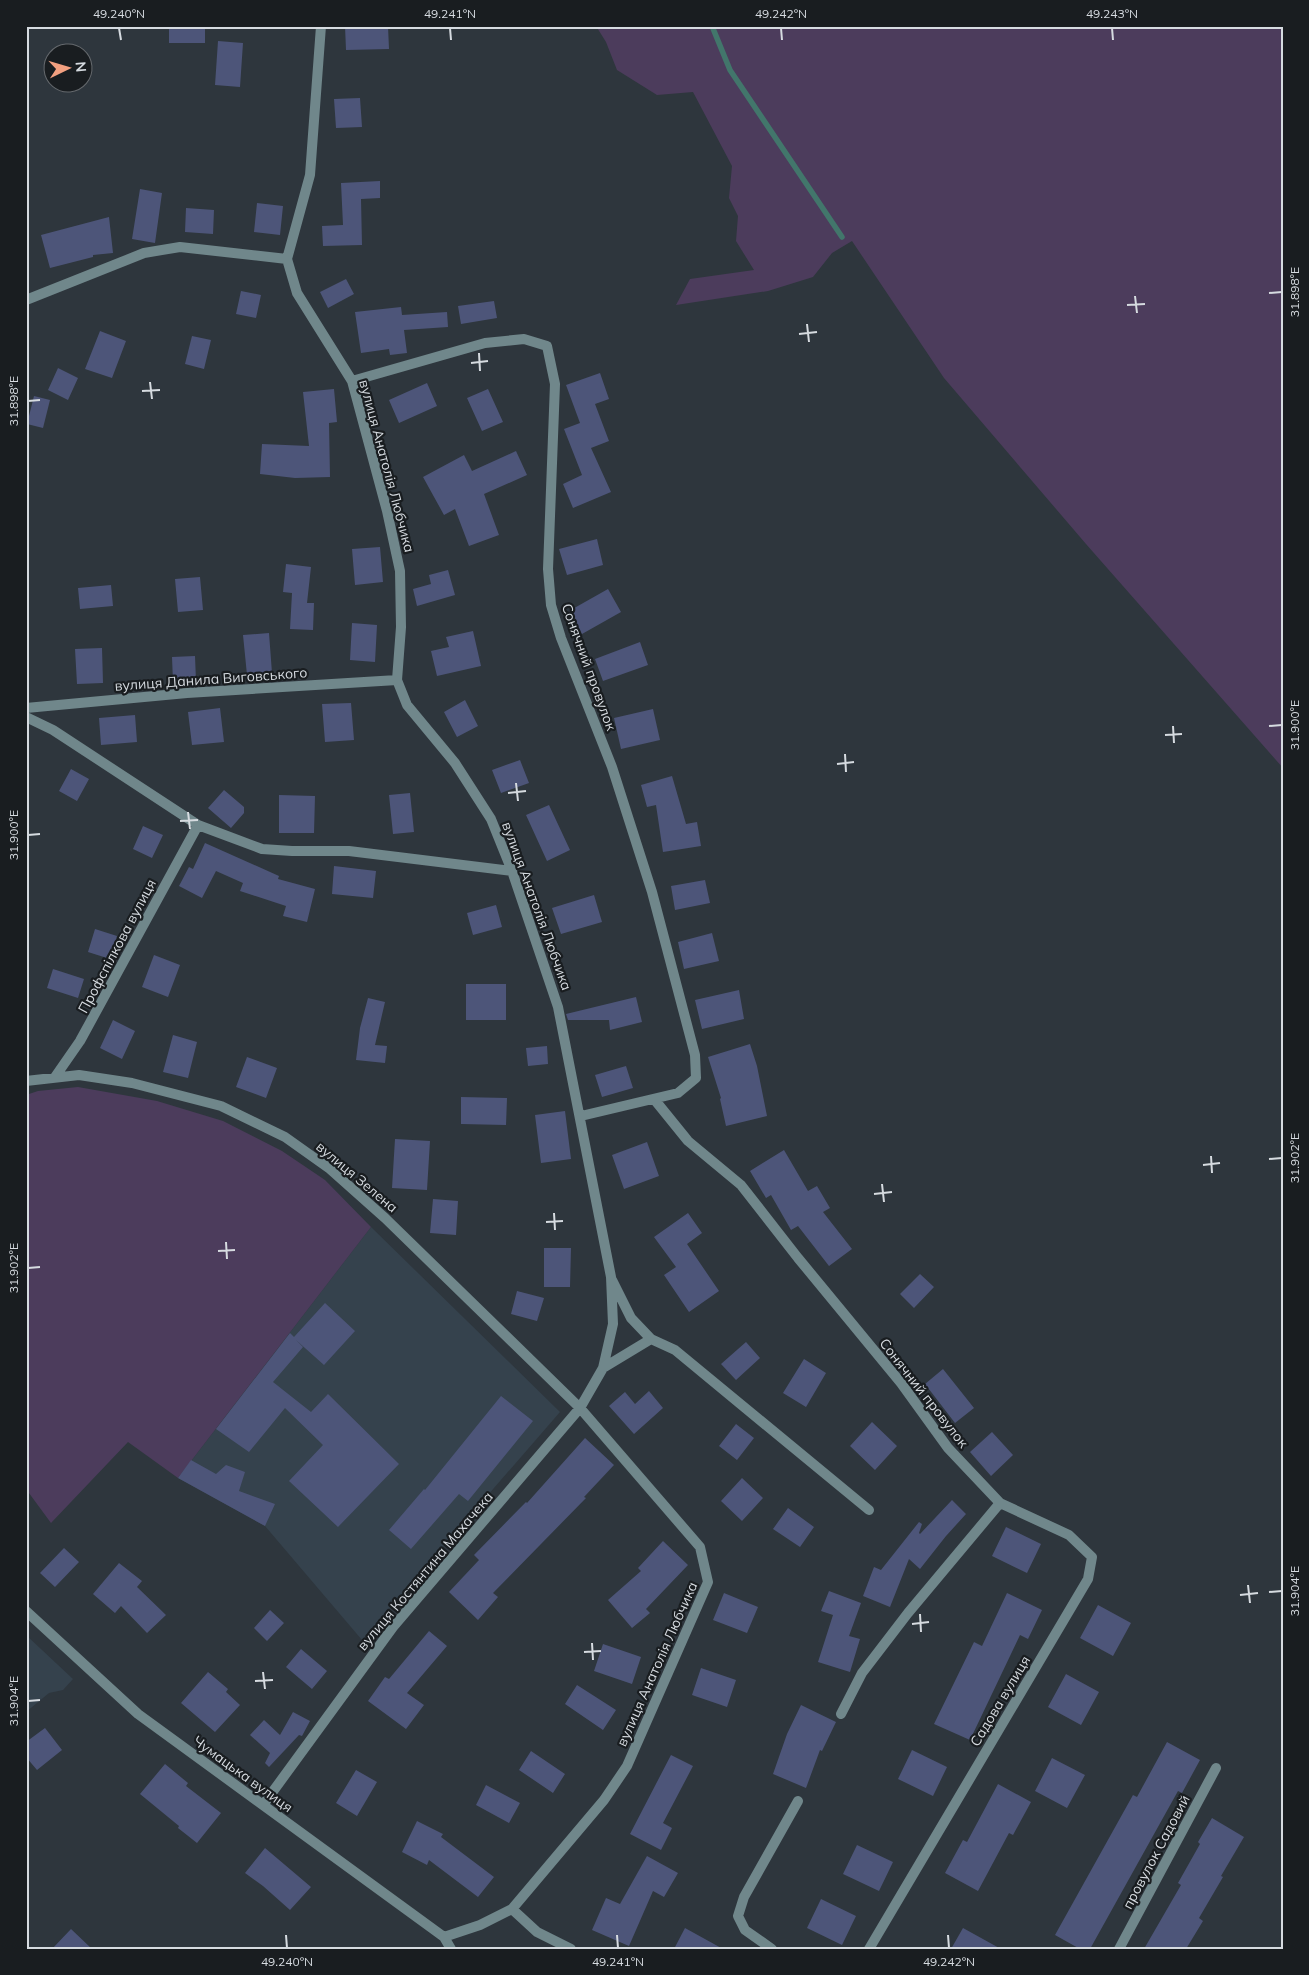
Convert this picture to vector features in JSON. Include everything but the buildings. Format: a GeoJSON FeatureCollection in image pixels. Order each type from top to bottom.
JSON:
{"type":"FeatureCollection","features":[{"type":"Feature","properties":{"kind":"street"},"geometry":{"type":"LineString","coordinates":[[26,300],[144,253],[180,247],[287,259],[310,175],[321,26]]}},
{"type":"Feature","properties":{"kind":"street","name":"вулиця Анатолія Любчика"},"geometry":{"type":"LineString","coordinates":[[287,259],[296,293],[352,381],[387,511],[400,571],[401,627],[398,680],[407,705],[455,764],[491,819],[512,871],[558,1007],[581,1116],[611,1277],[613,1324],[603,1368],[580,1408],[700,1547],[708,1582],[627,1766],[604,1800],[512,1909],[480,1925],[444,1937]]}},
{"type":"Feature","properties":{"kind":"street","name":"Сонячний провулок"},"geometry":{"type":"LineString","coordinates":[[352,381],[485,343],[524,339],[547,346],[555,384],[548,569],[551,605],[561,638],[612,767],[652,892],[695,1055],[696,1078],[678,1094],[581,1116]]}},
{"type":"Feature","properties":{"kind":"street","name":"вулиця Данила Виговського"},"geometry":{"type":"LineString","coordinates":[[26,708],[187,693],[398,680]]}},
{"type":"Feature","properties":{"kind":"street"},"geometry":{"type":"LineString","coordinates":[[26,717],[53,730],[198,825],[262,849],[349,851],[512,871]]}},
{"type":"Feature","properties":{"kind":"street","name":"Профспілкова вулиця"},"geometry":{"type":"LineString","coordinates":[[56,1077],[80,1041],[198,825]]}},
{"type":"Feature","properties":{"kind":"street","name":"вулиця Зелена"},"geometry":{"type":"LineString","coordinates":[[26,1081],[79,1075],[132,1084],[221,1106],[285,1138],[330,1169],[385,1218],[580,1408]]}},
{"type":"Feature","properties":{"kind":"street","name":"Сонячний провулок"},"geometry":{"type":"LineString","coordinates":[[654,1099],[688,1141],[741,1185],[798,1258],[901,1383],[948,1448],[1000,1503]]}},
{"type":"Feature","properties":{"kind":"street","name":"вулиця Анатолія Любчика"},"geometry":{"type":"LineString","coordinates":[[611,1277],[631,1318],[651,1339],[675,1350],[869,1510]]}},
{"type":"Feature","properties":{"kind":"street"},"geometry":{"type":"LineString","coordinates":[[603,1368],[651,1339]]}},
{"type":"Feature","properties":{"kind":"street","name":"вулиця Костянтина Махачека"},"geometry":{"type":"LineString","coordinates":[[263,1805],[393,1627],[580,1408]]}},
{"type":"Feature","properties":{"kind":"street"},"geometry":{"type":"LineString","coordinates":[[841,1714],[862,1674],[908,1613],[1000,1503]]}},
{"type":"Feature","properties":{"kind":"street","name":"Садова вулиця"},"geometry":{"type":"LineString","coordinates":[[869,1949],[1088,1579],[1092,1557],[1069,1535],[1000,1503]]}},
{"type":"Feature","properties":{"kind":"street","name":"Чумацька вулиця"},"geometry":{"type":"LineString","coordinates":[[26,1611],[138,1714],[444,1937],[451,1949]]}},
{"type":"Feature","properties":{"kind":"street","name":"провулок Садовий"},"geometry":{"type":"LineString","coordinates":[[1119,1949],[1216,1768]]}},
{"type":"Feature","properties":{"kind":"street"},"geometry":{"type":"LineString","coordinates":[[772,1949],[745,1930],[738,1916],[744,1896],[798,1801]]}},
{"type":"Feature","properties":{"kind":"street"},"geometry":{"type":"LineString","coordinates":[[512,1909],[537,1932],[571,1949]]}},
{"type":"Feature","properties":{"kind":"shaded area"},"geometry":{"type":"Polygon","coordinates":[[[596,26],[1283,26],[1283,768],[1086,544],[944,378],[852,241],[832,253],[813,277],[768,291],[676,305],[690,279],[754,270],[736,241],[738,216],[729,198],[732,166],[693,92],[657,95],[617,70],[606,42],[596,26]]]}},
{"type":"Feature","properties":{"kind":"shaded area"},"geometry":{"type":"Polygon","coordinates":[[[78,1087],[157,1101],[223,1121],[282,1151],[325,1180],[371,1227],[178,1478],[128,1442],[51,1523],[26,1489],[26,1095],[38,1091],[78,1087]]]}},
{"type":"Feature","properties":{"kind":"shaded area"},"geometry":{"type":"Polygon","coordinates":[[[371,1227],[560,1412],[362,1640],[265,1526],[178,1478],[371,1227]]]}},
{"type":"Feature","properties":{"kind":"shaded area"},"geometry":{"type":"Polygon","coordinates":[[[26,1635],[73,1679],[63,1690],[49,1693],[26,1712],[26,1635]]]}},
{"type":"Feature","properties":{"kind":"waterway"},"geometry":{"type":"LineString","coordinates":[[712,26],[730,70],[842,237]]}}]}
